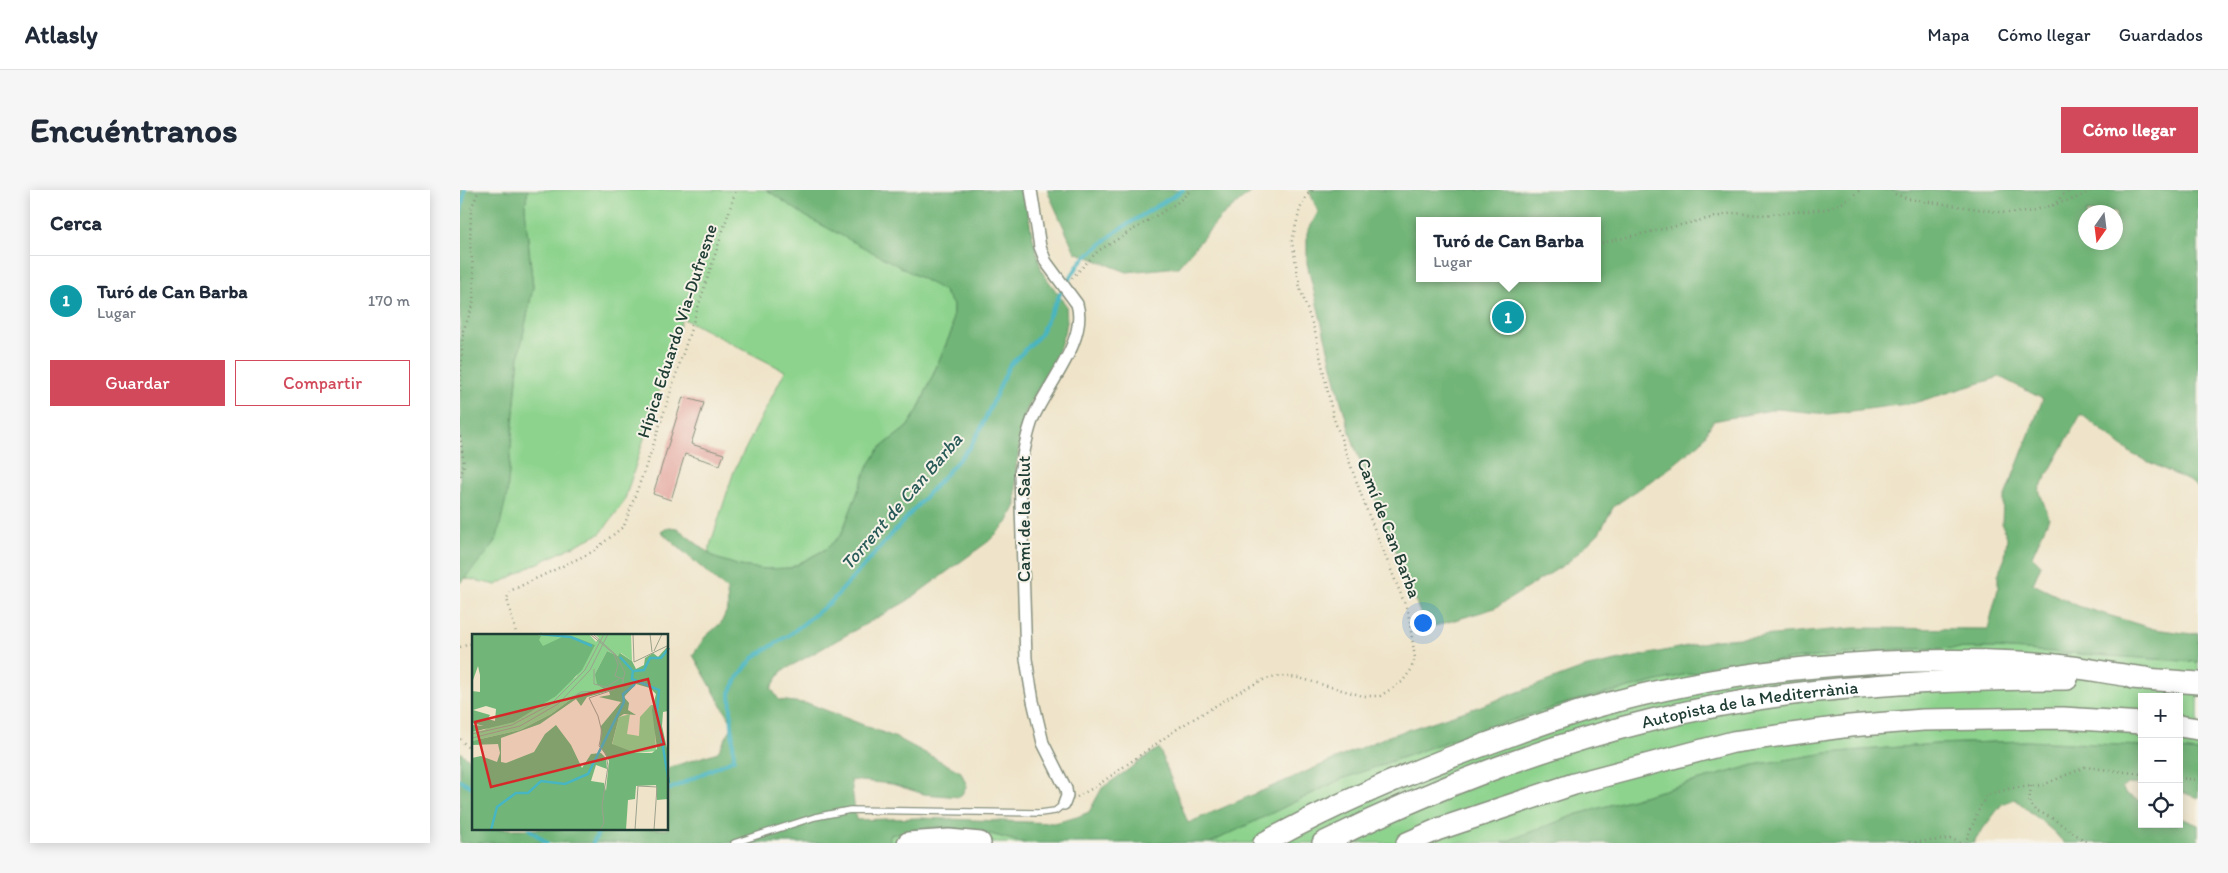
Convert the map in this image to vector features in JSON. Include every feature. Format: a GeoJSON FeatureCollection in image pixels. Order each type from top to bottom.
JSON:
{"type":"FeatureCollection","features":[{"type":"Feature","properties":{"kind":"highway"},"geometry":{"type":"LineString","coordinates":[[1264,841],[1344,802],[1458,754],[1594,707],[1692,685],[1804,670],[1916,661],[2021,662],[2146,678]]}},
{"type":"Feature","properties":{"kind":"highway","name":"Autopista de la Mediterrània"},"geometry":{"type":"LineString","coordinates":[[1323,843],[1383,814],[1540,753],[1640,724],[1708,708],[1784,695],[1886,684],[1989,679],[2146,678],[2198,683]]}},
{"type":"Feature","properties":{"kind":"highway","name":"Autopista de la Mediterrània"},"geometry":{"type":"LineString","coordinates":[[1407,843],[1439,829],[1574,784],[1733,742],[1850,726],[1923,720],[2063,718],[2138,723]]}},
{"type":"Feature","properties":{"kind":"highway"},"geometry":{"type":"LineString","coordinates":[[2183,727],[2198,729]]}},
{"type":"Feature","properties":{"kind":"highway"},"geometry":{"type":"LineString","coordinates":[[908,843],[949,840],[980,843]]}},
{"type":"Feature","properties":{"kind":"street","name":"Camí de la Salut"},"geometry":{"type":"LineString","coordinates":[[1031,190],[1040,247],[1046,262],[1077,304],[1079,310],[1078,334],[1033,419],[1025,444],[1020,474],[1026,658],[1033,702],[1043,743],[1066,789],[1067,796],[1064,804]]}},
{"type":"Feature","properties":{"kind":"lane"},"geometry":{"type":"LineString","coordinates":[[734,843],[815,816],[850,810],[1040,813],[1055,811],[1064,804]]}},
{"type":"Feature","properties":{"kind":"path"},"geometry":{"type":"LineString","coordinates":[[460,391],[463,331],[472,306],[474,282],[470,236],[471,209],[479,190]]}},
{"type":"Feature","properties":{"kind":"path","name":"Hípica Eduardo Via-Dufresne"},"geometry":{"type":"LineString","coordinates":[[516,634],[507,599],[510,591],[592,552],[624,526],[651,452],[736,190]]}},
{"type":"Feature","properties":{"kind":"path"},"geometry":{"type":"LineString","coordinates":[[1064,286],[1098,252],[1177,203],[1191,190]]}},
{"type":"Feature","properties":{"kind":"path","name":"Camí de Can Barba"},"geometry":{"type":"LineString","coordinates":[[1064,804],[1098,785],[1180,727],[1242,690],[1265,680],[1282,676],[1300,678],[1363,696],[1380,696],[1402,682],[1411,670],[1415,658],[1408,612],[1366,508],[1333,416],[1315,332],[1300,288],[1292,241],[1300,209],[1307,195],[1313,190]]}},
{"type":"Feature","properties":{"kind":"path"},"geometry":{"type":"LineString","coordinates":[[1601,243],[1733,213],[1762,215],[1827,209],[1846,201],[1860,190]]}},
{"type":"Feature","properties":{"kind":"path"},"geometry":{"type":"LineString","coordinates":[[1892,190],[1895,194],[1908,199],[2006,213],[2027,212],[2052,206],[2094,190]]}},
{"type":"Feature","properties":{"kind":"path"},"geometry":{"type":"LineString","coordinates":[[2052,206],[2063,195],[2073,190]]}},
{"type":"Feature","properties":{"kind":"path"},"geometry":{"type":"LineString","coordinates":[[460,436],[464,464],[460,480]]}},
{"type":"Feature","properties":{"kind":"path"},"geometry":{"type":"LineString","coordinates":[[460,739],[472,752]]}},
{"type":"Feature","properties":{"kind":"path"},"geometry":{"type":"LineString","coordinates":[[1965,843],[1987,795],[2012,788],[2043,785],[2085,767],[2138,774]]}},
{"type":"Feature","properties":{"kind":"path"},"geometry":{"type":"LineString","coordinates":[[2183,778],[2198,780]]}},
{"type":"Feature","properties":{"kind":"path"},"geometry":{"type":"LineString","coordinates":[[2031,786],[2029,803],[2035,810],[2052,818],[2088,843]]}},
{"type":"Feature","properties":{"kind":"path"},"geometry":{"type":"LineString","coordinates":[[1905,843],[1952,839],[1960,843]]}},
{"type":"Feature","properties":{"kind":"green space"},"geometry":{"type":"Polygon","coordinates":[[[460,190],[528,190],[525,205],[533,287],[519,355],[507,494],[497,538],[487,553],[460,583],[460,190]]]}},
{"type":"Feature","properties":{"kind":"green space"},"geometry":{"type":"Polygon","coordinates":[[[528,190],[767,190],[807,217],[943,289],[953,305],[952,330],[918,410],[907,427],[880,448],[867,468],[841,535],[826,549],[790,568],[765,569],[740,566],[715,558],[708,552],[734,471],[785,371],[682,318],[624,502],[601,533],[496,585],[465,578],[490,538],[507,494],[519,355],[533,287],[525,205],[528,190]]]}},
{"type":"Feature","properties":{"kind":"green space"},"geometry":{"type":"Polygon","coordinates":[[[767,190],[1025,190],[1031,230],[1042,272],[1066,305],[1067,323],[1058,353],[1025,413],[1016,467],[1016,505],[1007,523],[989,541],[907,601],[782,671],[771,688],[779,700],[810,704],[899,739],[961,772],[967,786],[960,797],[924,794],[892,784],[851,780],[856,820],[920,818],[1054,823],[1089,812],[1102,788],[1159,748],[1188,823],[1386,737],[1478,707],[1583,668],[1716,640],[1854,628],[1988,629],[1998,589],[1998,575],[2005,558],[2007,537],[2002,524],[2003,501],[2043,399],[2000,377],[1914,403],[1828,414],[1777,409],[1713,421],[1701,442],[1667,470],[1614,506],[1599,533],[1567,563],[1495,608],[1435,626],[1422,617],[1354,445],[1340,398],[1307,263],[1307,233],[1318,212],[1309,190],[2198,190],[2198,488],[2191,482],[2132,454],[2081,414],[2039,490],[2049,518],[2032,556],[2041,565],[2033,584],[2078,606],[2154,629],[2192,634],[2198,632],[2198,662],[1995,648],[1900,649],[1792,659],[1683,675],[1571,702],[1465,735],[1342,779],[1210,843],[1024,843],[987,833],[942,827],[923,828],[890,835],[890,843],[460,843],[460,752],[472,761],[472,830],[669,830],[669,768],[718,752],[733,725],[693,655],[705,637],[721,623],[728,608],[727,590],[661,532],[669,527],[677,528],[715,558],[740,566],[765,569],[791,568],[826,549],[841,535],[867,468],[880,448],[907,427],[918,410],[952,330],[953,305],[943,290],[807,217],[767,190]]]}},
{"type":"Feature","properties":{"kind":"green space"},"geometry":{"type":"Polygon","coordinates":[[[1047,190],[1253,190],[1220,218],[1178,267],[1127,272],[1075,252],[1047,190]]]}},
{"type":"Feature","properties":{"kind":"green space"},"geometry":{"type":"Polygon","coordinates":[[[1995,648],[2198,662],[2198,752],[2183,750],[2183,693],[2138,693],[2138,746],[2026,741],[1936,744],[1827,753],[1754,765],[1578,814],[1502,843],[1210,843],[1342,779],[1465,735],[1571,702],[1683,675],[1792,659],[1900,649],[1995,648]]]}},
{"type":"Feature","properties":{"kind":"green space"},"geometry":{"type":"Polygon","coordinates":[[[2026,741],[2138,746],[2138,785],[2128,784],[2122,787],[2126,794],[2138,800],[2138,828],[2183,828],[2183,819],[2198,825],[2198,843],[2064,843],[2054,832],[2015,799],[2002,804],[1974,843],[1502,843],[1578,814],[1754,765],[1827,753],[1936,744],[2026,741]]]}},
{"type":"Feature","properties":{"kind":"green space"},"geometry":{"type":"Polygon","coordinates":[[[2183,750],[2198,752],[2198,798],[2183,792],[2183,750]]]}},
{"type":"Feature","properties":{"kind":"green space"},"geometry":{"type":"Polygon","coordinates":[[[942,827],[987,833],[1024,843],[890,843],[889,835],[923,828],[942,827]]]}},
{"type":"Feature","properties":{"kind":"building"},"geometry":{"type":"Polygon","coordinates":[[[683,397],[704,403],[691,444],[724,454],[720,465],[685,454],[671,500],[653,494],[683,397]]]}},
{"type":"Feature","properties":{"kind":"waterway"},"geometry":{"type":"LineString","coordinates":[[460,216],[465,190]]}},
{"type":"Feature","properties":{"kind":"waterway","name":"Torrent de Can Barba"},"geometry":{"type":"LineString","coordinates":[[669,790],[734,759],[730,693],[738,677],[754,657],[789,635],[832,601],[970,447],[981,428],[1009,366],[1039,336],[1060,294],[1081,261],[1117,231],[1183,190]]}},
{"type":"Feature","properties":{"kind":"waterway"},"geometry":{"type":"LineString","coordinates":[[460,780],[472,787]]}},
{"type":"Feature","properties":{"kind":"waterway"},"geometry":{"type":"LineString","coordinates":[[530,830],[547,843]]}},
{"type":"Feature","properties":{"kind":"waterway","name":"Torrent de Can Barba"},"geometry":{"type":"LineString","coordinates":[[593,843],[600,830]]}},
{"type":"Feature","properties":{"kind":"place","name":"Turó de Can Barba"},"geometry":{"type":"Point","coordinates":[1508,317]}}]}
